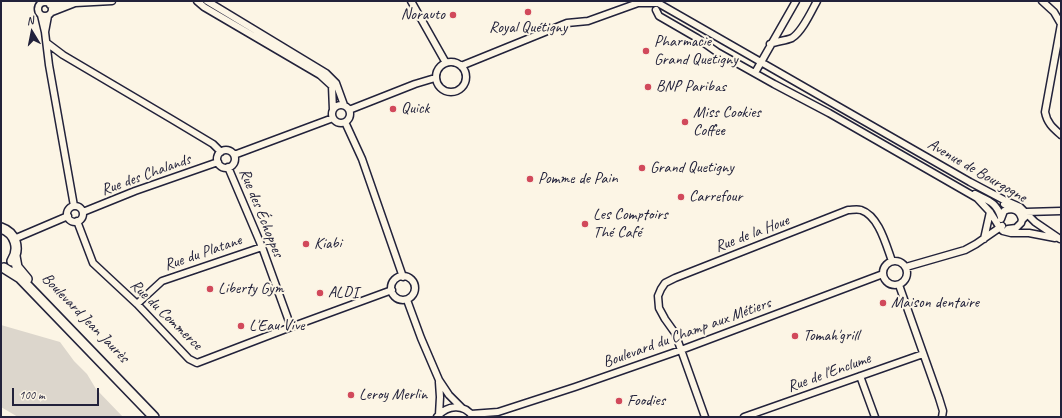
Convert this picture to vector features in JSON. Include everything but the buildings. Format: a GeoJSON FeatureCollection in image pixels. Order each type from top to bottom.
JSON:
{"type":"FeatureCollection","features":[{"type":"Feature","properties":{"kind":"street"},"geometry":{"type":"LineString","coordinates":[[74,206],[46,32],[39,12],[39,6],[42,3],[112,1]]}},
{"type":"Feature","properties":{"kind":"street"},"geometry":{"type":"LineString","coordinates":[[197,1],[204,7],[320,76],[332,86],[333,118],[337,122],[345,122],[350,117],[336,83],[326,73],[207,1]]}},
{"type":"Feature","properties":{"kind":"street"},"geometry":{"type":"LineString","coordinates":[[411,1],[446,63]]}},
{"type":"Feature","properties":{"kind":"street"},"geometry":{"type":"LineString","coordinates":[[756,71],[770,44],[796,1]]}},
{"type":"Feature","properties":{"kind":"street"},"geometry":{"type":"LineString","coordinates":[[770,44],[791,38],[798,34],[817,1]]}},
{"type":"Feature","properties":{"kind":"street"},"geometry":{"type":"LineString","coordinates":[[1042,1],[1054,12],[1061,24],[1045,112],[1050,126],[1061,135]]}},
{"type":"Feature","properties":{"kind":"street"},"geometry":{"type":"LineString","coordinates":[[46,32],[52,8],[48,3]]}},
{"type":"Feature","properties":{"kind":"street"},"geometry":{"type":"LineString","coordinates":[[41,15],[44,16],[50,14],[75,3]]}},
{"type":"Feature","properties":{"kind":"street","name":"Avenue de Bourgogne"},"geometry":{"type":"LineString","coordinates":[[527,39],[567,23],[588,21],[638,3],[654,7],[760,63],[970,182],[1017,206],[1027,213],[1035,222],[1060,239],[1029,233],[1006,232],[977,198],[830,113],[717,52],[697,38],[659,16],[654,7]]}},
{"type":"Feature","properties":{"kind":"street","name":"Avenue de Bourgogne"},"geometry":{"type":"LineString","coordinates":[[654,7],[756,71],[843,117],[995,205],[998,208],[1001,217]]}},
{"type":"Feature","properties":{"kind":"street"},"geometry":{"type":"LineString","coordinates":[[461,67],[518,40],[523,38],[527,39]]}},
{"type":"Feature","properties":{"kind":"street"},"geometry":{"type":"LineString","coordinates":[[461,67],[526,42],[527,39]]}},
{"type":"Feature","properties":{"kind":"street"},"geometry":{"type":"LineString","coordinates":[[47,43],[63,55],[213,144],[221,152]]}},
{"type":"Feature","properties":{"kind":"street"},"geometry":{"type":"LineString","coordinates":[[450,62],[461,67],[466,77],[462,87],[455,92],[447,92],[442,90],[436,83],[435,78],[438,69],[450,62]]}},
{"type":"Feature","properties":{"kind":"street","name":"Avenue de Bourgogne"},"geometry":{"type":"LineString","coordinates":[[760,63],[942,170],[1015,210]]}},
{"type":"Feature","properties":{"kind":"street"},"geometry":{"type":"LineString","coordinates":[[333,110],[338,106],[346,108],[435,78]]}},
{"type":"Feature","properties":{"kind":"street"},"geometry":{"type":"LineString","coordinates":[[234,155],[333,118]]}},
{"type":"Feature","properties":{"kind":"street"},"geometry":{"type":"LineString","coordinates":[[345,122],[362,160],[403,277]]}},
{"type":"Feature","properties":{"kind":"street"},"geometry":{"type":"LineString","coordinates":[[228,150],[234,155],[234,162],[228,167],[222,166],[218,162],[218,156],[221,152],[228,150]]}},
{"type":"Feature","properties":{"kind":"street","name":"Rue des Chalands"},"geometry":{"type":"LineString","coordinates":[[83,212],[135,191],[218,162]]}},
{"type":"Feature","properties":{"kind":"street","name":"Rue des Échoppes"},"geometry":{"type":"LineString","coordinates":[[228,167],[262,247],[291,327]]}},
{"type":"Feature","properties":{"kind":"street"},"geometry":{"type":"LineString","coordinates":[[68,216],[73,221],[77,221],[82,217],[83,212],[79,207],[74,206]]}},
{"type":"Feature","properties":{"kind":"street"},"geometry":{"type":"LineString","coordinates":[[68,216],[69,210],[74,206]]}},
{"type":"Feature","properties":{"kind":"street","name":"Rue de la Houe"},"geometry":{"type":"LineString","coordinates":[[705,417],[675,333],[659,308],[658,296],[665,283],[848,210],[860,210],[873,218],[892,261]]}},
{"type":"Feature","properties":{"kind":"street"},"geometry":{"type":"LineString","coordinates":[[1015,210],[1020,214],[1022,220]]}},
{"type":"Feature","properties":{"kind":"street"},"geometry":{"type":"LineString","coordinates":[[1002,227],[1001,217],[1004,212],[1015,210],[1027,213],[1061,211]]}},
{"type":"Feature","properties":{"kind":"street"},"geometry":{"type":"LineString","coordinates":[[984,238],[990,212]]}},
{"type":"Feature","properties":{"kind":"street"},"geometry":{"type":"LineString","coordinates":[[906,267],[965,250],[1002,227],[1009,229],[1016,228],[1027,213]]}},
{"type":"Feature","properties":{"kind":"street"},"geometry":{"type":"LineString","coordinates":[[1,228],[10,234],[14,239],[68,216]]}},
{"type":"Feature","properties":{"kind":"street","name":"Rue du Commerce"},"geometry":{"type":"LineString","coordinates":[[77,221],[93,263],[137,304],[189,359],[197,363],[291,327]]}},
{"type":"Feature","properties":{"kind":"street","name":"Boulevard Jean Jaurès"},"geometry":{"type":"LineString","coordinates":[[14,239],[16,245],[15,256],[21,273],[108,362],[131,388],[137,399]]}},
{"type":"Feature","properties":{"kind":"street","name":"Rue du Platane"},"geometry":{"type":"LineString","coordinates":[[137,304],[162,281],[262,247]]}},
{"type":"Feature","properties":{"kind":"street"},"geometry":{"type":"LineString","coordinates":[[3,268],[12,261],[15,256]]}},
{"type":"Feature","properties":{"kind":"street"},"geometry":{"type":"LineString","coordinates":[[892,261],[900,262],[906,267],[906,279],[899,285],[890,284],[887,282],[883,274],[885,266],[892,261]]}},
{"type":"Feature","properties":{"kind":"street","name":"Boulevard Jean Jaurès"},"geometry":{"type":"LineString","coordinates":[[3,268],[20,278],[154,417]]}},
{"type":"Feature","properties":{"kind":"street","name":"Boulevard du Champ aux Métiers"},"geometry":{"type":"LineString","coordinates":[[472,415],[498,412],[681,350],[883,274]]}},
{"type":"Feature","properties":{"kind":"street"},"geometry":{"type":"LineString","coordinates":[[399,277],[403,277],[411,279],[415,285],[415,292],[407,300],[399,299],[393,294],[392,290],[393,282],[399,277]]}},
{"type":"Feature","properties":{"kind":"street"},"geometry":{"type":"LineString","coordinates":[[899,285],[942,414]]}},
{"type":"Feature","properties":{"kind":"street"},"geometry":{"type":"LineString","coordinates":[[291,327],[392,290]]}},
{"type":"Feature","properties":{"kind":"street"},"geometry":{"type":"LineString","coordinates":[[407,300],[439,380],[462,408],[472,415]]}},
{"type":"Feature","properties":{"kind":"street","name":"Rue de l'Enclume"},"geometry":{"type":"LineString","coordinates":[[744,417],[923,354]]}},
{"type":"Feature","properties":{"kind":"street"},"geometry":{"type":"LineString","coordinates":[[860,376],[875,417]]}},
{"type":"Feature","properties":{"kind":"street"},"geometry":{"type":"LineString","coordinates":[[438,416],[440,397],[439,380]]}},
{"type":"Feature","properties":{"kind":"street"},"geometry":{"type":"LineString","coordinates":[[438,416],[446,409],[452,407],[462,408]]}},
{"type":"Feature","properties":{"kind":"street","name":"Boulevard du Champ aux Métiers"},"geometry":{"type":"LineString","coordinates":[[492,417],[498,412]]}},
{"type":"Feature","properties":{"kind":"shaded area"},"geometry":{"type":"Polygon","coordinates":[[[1,325],[60,342],[74,361],[87,374],[96,389],[123,417],[18,417],[1,407],[1,325]]]}},
{"type":"Feature","properties":{"kind":"place","name":"Royal Quétigny"},"geometry":{"type":"Point","coordinates":[528,12]}},
{"type":"Feature","properties":{"kind":"place","name":"Norauto"},"geometry":{"type":"Point","coordinates":[453,15]}},
{"type":"Feature","properties":{"kind":"place","name":"Pharmacie Grand Quetigny"},"geometry":{"type":"Point","coordinates":[646,51]}},
{"type":"Feature","properties":{"kind":"place","name":"BNP Paribas"},"geometry":{"type":"Point","coordinates":[648,87]}},
{"type":"Feature","properties":{"kind":"place","name":"Quick"},"geometry":{"type":"Point","coordinates":[393,109]}},
{"type":"Feature","properties":{"kind":"place","name":"Miss Cookies Coffee"},"geometry":{"type":"Point","coordinates":[685,122]}},
{"type":"Feature","properties":{"kind":"place","name":"Grand Quetigny"},"geometry":{"type":"Point","coordinates":[642,168]}},
{"type":"Feature","properties":{"kind":"place","name":"Pomme de Pain"},"geometry":{"type":"Point","coordinates":[530,179]}},
{"type":"Feature","properties":{"kind":"place","name":"Carrefour"},"geometry":{"type":"Point","coordinates":[681,197]}},
{"type":"Feature","properties":{"kind":"place","name":"Les Comptoirs Thé Café"},"geometry":{"type":"Point","coordinates":[585,224]}},
{"type":"Feature","properties":{"kind":"place","name":"Kiabi"},"geometry":{"type":"Point","coordinates":[306,244]}},
{"type":"Feature","properties":{"kind":"place","name":"Liberty Gym"},"geometry":{"type":"Point","coordinates":[210,289]}},
{"type":"Feature","properties":{"kind":"place","name":"ALDI"},"geometry":{"type":"Point","coordinates":[320,293]}},
{"type":"Feature","properties":{"kind":"place","name":"Maison dentaire"},"geometry":{"type":"Point","coordinates":[883,303]}},
{"type":"Feature","properties":{"kind":"place","name":"L'Eau Vive"},"geometry":{"type":"Point","coordinates":[241,326]}},
{"type":"Feature","properties":{"kind":"place","name":"Tomah'grill"},"geometry":{"type":"Point","coordinates":[795,336]}},
{"type":"Feature","properties":{"kind":"place","name":"Leroy Merlin"},"geometry":{"type":"Point","coordinates":[351,395]}},
{"type":"Feature","properties":{"kind":"place","name":"Foodies"},"geometry":{"type":"Point","coordinates":[619,401]}}]}
